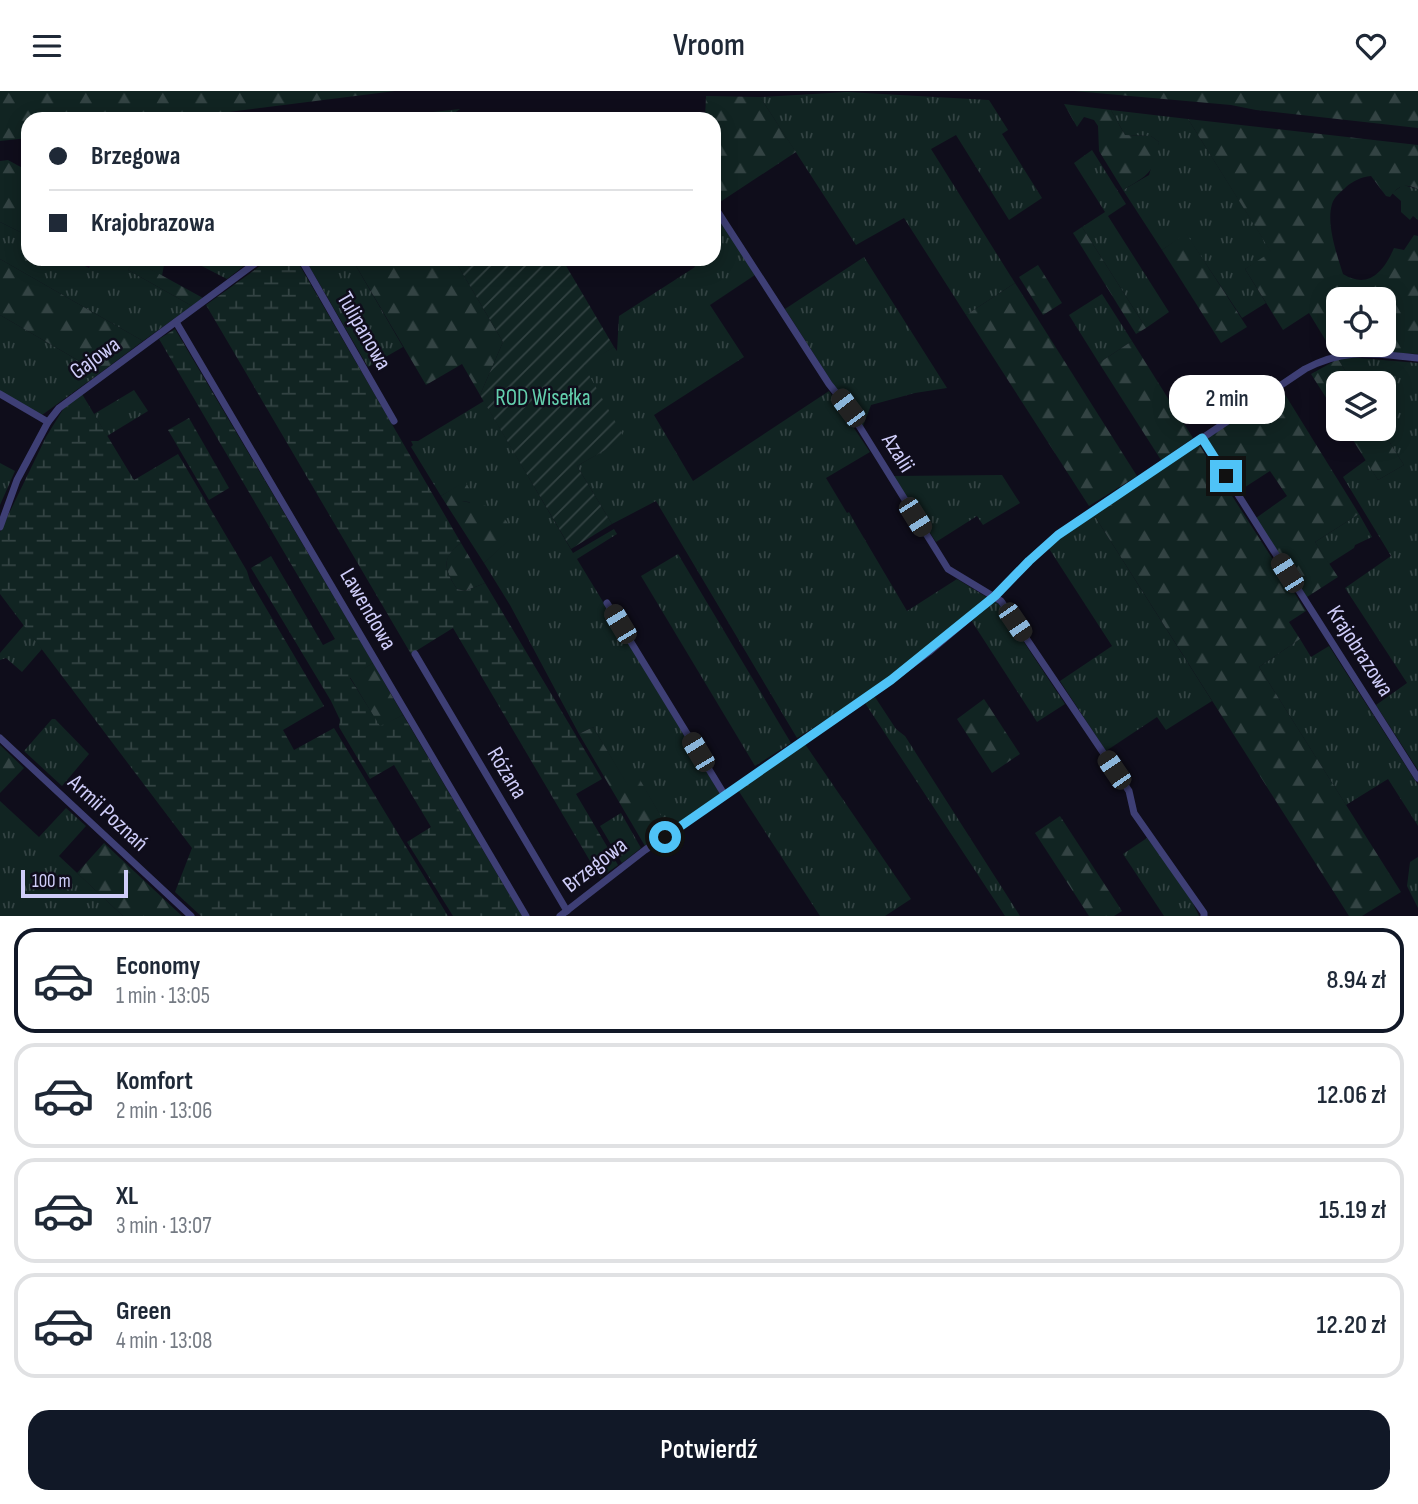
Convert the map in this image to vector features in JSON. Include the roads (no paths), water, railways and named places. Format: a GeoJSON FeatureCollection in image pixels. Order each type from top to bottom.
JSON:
{"type":"FeatureCollection","features":[{"type":"Feature","properties":{"kind":"street","name":"Azalii"},"geometry":{"type":"LineString","coordinates":[[721,217],[829,384],[848,408],[948,569],[995,596]]}},
{"type":"Feature","properties":{"kind":"street","name":"Gajowa"},"geometry":{"type":"LineString","coordinates":[[0,527],[17,480],[48,422],[59,408],[252,266]]}},
{"type":"Feature","properties":{"kind":"street","name":"Tulipanowa"},"geometry":{"type":"LineString","coordinates":[[305,266],[394,421]]}},
{"type":"Feature","properties":{"kind":"street","name":"Lawendowa"},"geometry":{"type":"LineString","coordinates":[[176,322],[526,916]]}},
{"type":"Feature","properties":{"kind":"street","name":"Brzegowa"},"geometry":{"type":"LineString","coordinates":[[563,913],[645,851],[929,652],[995,596],[1058,535],[1305,369],[1325,359],[1350,353],[1418,358]]}},
{"type":"Feature","properties":{"kind":"street"},"geometry":{"type":"LineString","coordinates":[[0,394],[48,422]]}},
{"type":"Feature","properties":{"kind":"street","name":"Krajobrazowa"},"geometry":{"type":"LineString","coordinates":[[1202,438],[1418,778]]}},
{"type":"Feature","properties":{"kind":"street"},"geometry":{"type":"LineString","coordinates":[[995,596],[1001,601],[1129,791],[1134,813],[1204,916]]}},
{"type":"Feature","properties":{"kind":"street"},"geometry":{"type":"LineString","coordinates":[[607,603],[724,795]]}},
{"type":"Feature","properties":{"kind":"street","name":"Różana"},"geometry":{"type":"LineString","coordinates":[[415,654],[563,913]]}},
{"type":"Feature","properties":{"kind":"street","name":"Armii Poznań"},"geometry":{"type":"LineString","coordinates":[[0,738],[191,916]]}},
{"type":"Feature","properties":{"kind":"park label","name":"ROD Wisełka"},"geometry":{"type":"Point","coordinates":[543,398]}}]}
